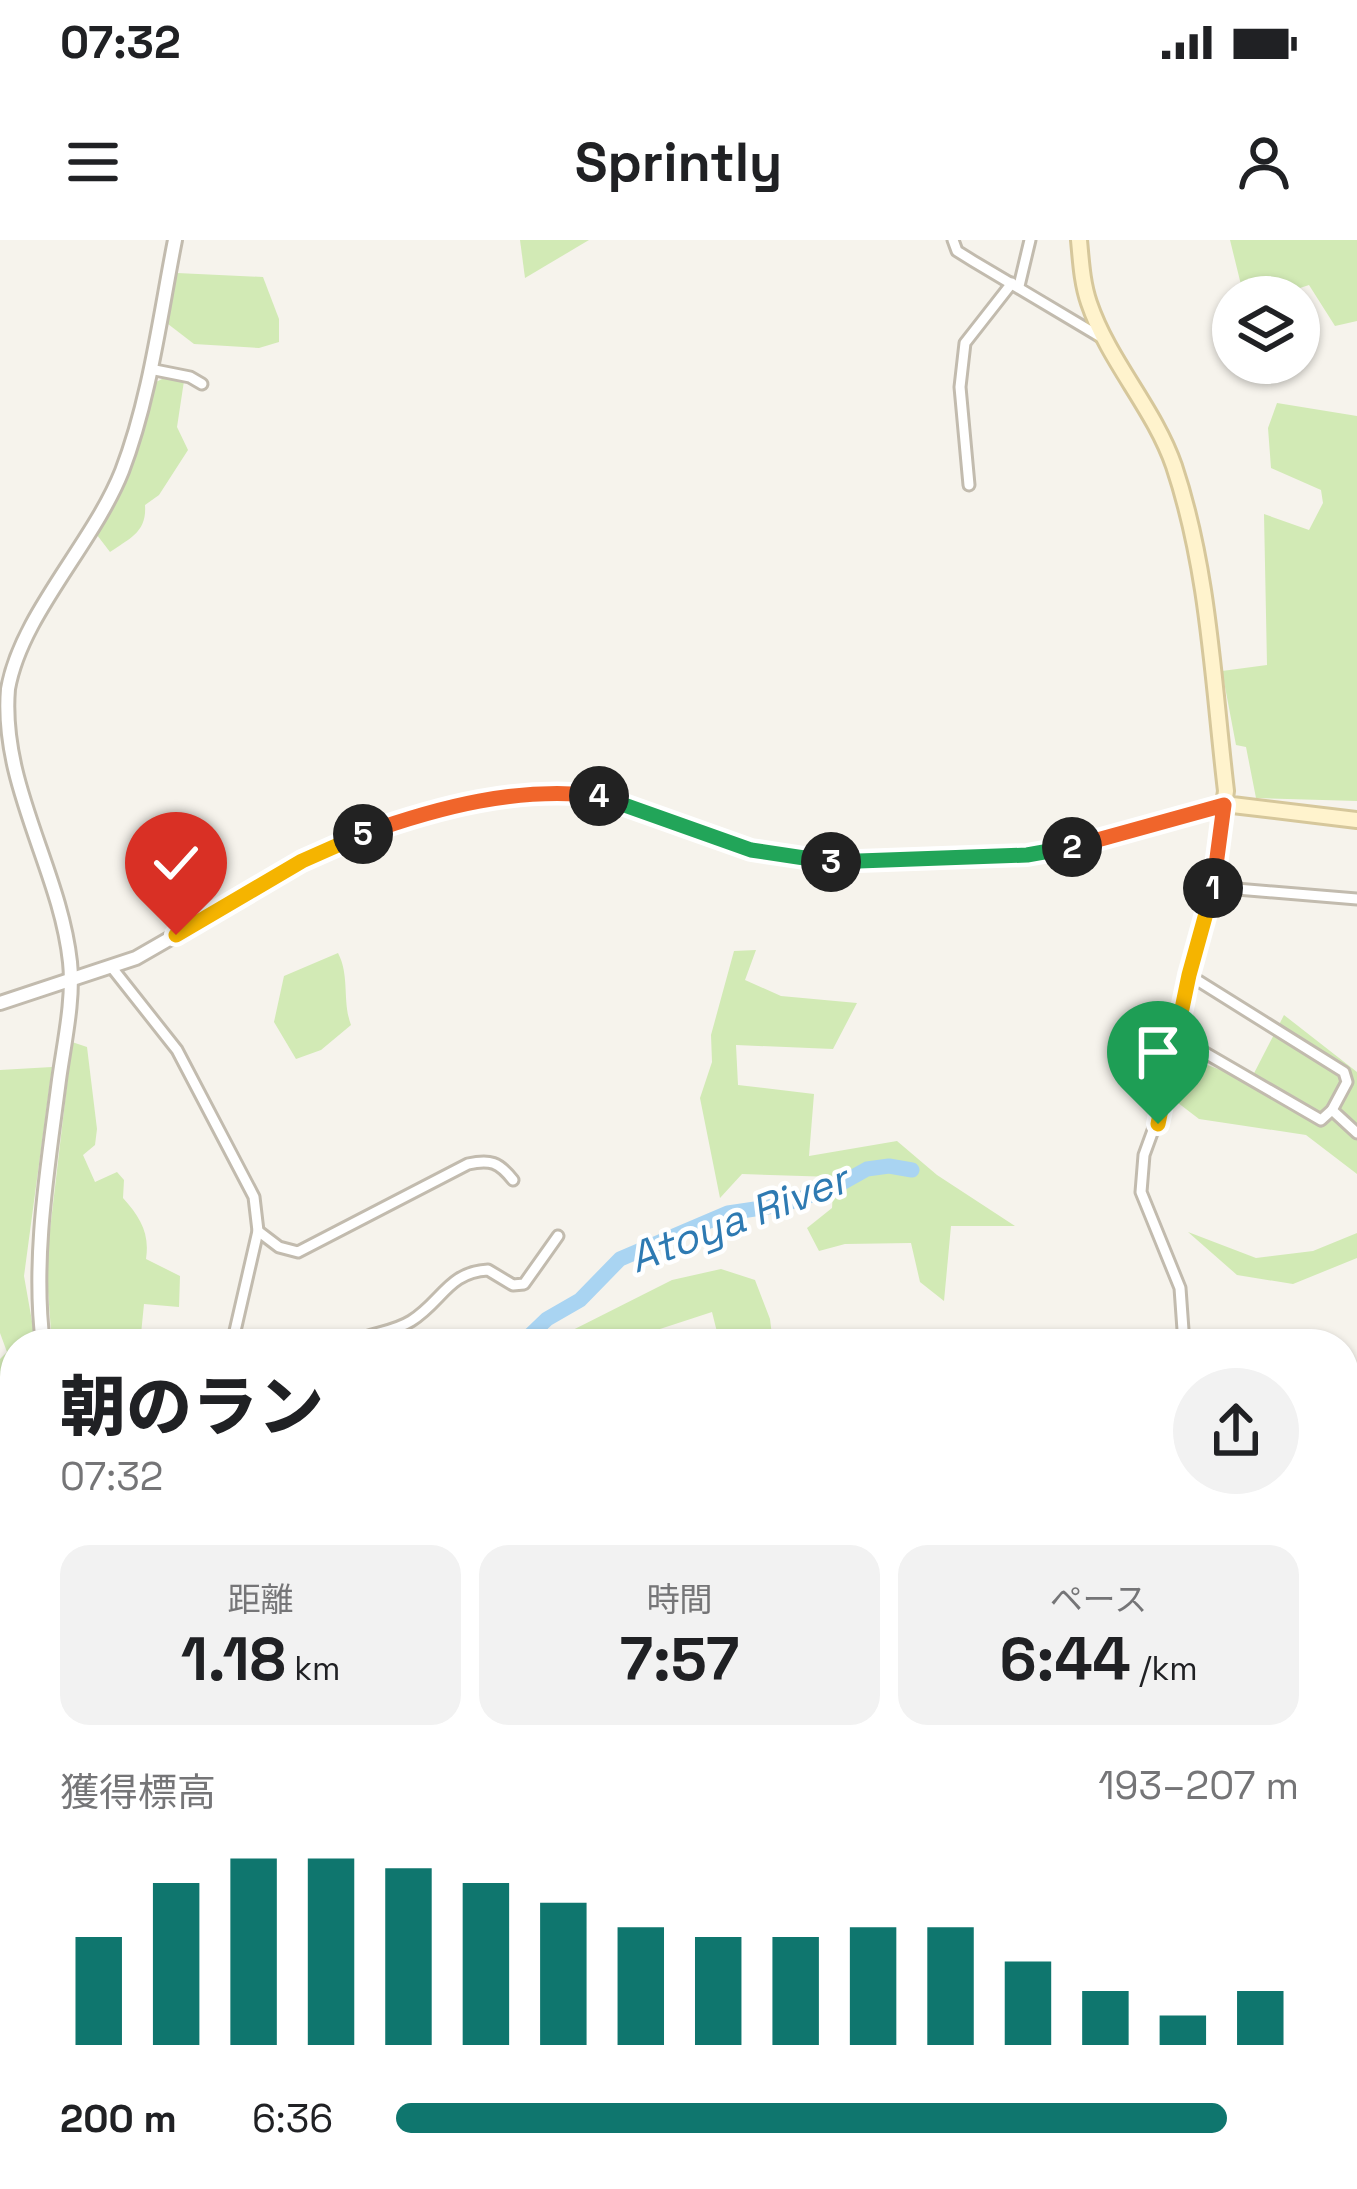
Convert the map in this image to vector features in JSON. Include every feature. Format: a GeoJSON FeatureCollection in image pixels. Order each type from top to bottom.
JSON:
{"type":"FeatureCollection","features":[{"type":"Feature","properties":{"kind":"main road"},"geometry":{"type":"LineString","coordinates":[[1079,240],[1085,290],[1104,339],[1175,470],[1204,587],[1224,805],[1357,820]]}},
{"type":"Feature","properties":{"kind":"street"},"geometry":{"type":"LineString","coordinates":[[43,1329],[42,1240],[71,981],[68,946],[9,760],[8,688],[28,634],[96,526],[122,471],[175,240]]}},
{"type":"Feature","properties":{"kind":"street"},"geometry":{"type":"LineString","coordinates":[[953,240],[958,251],[1104,339]]}},
{"type":"Feature","properties":{"kind":"street"},"geometry":{"type":"LineString","coordinates":[[969,485],[960,387],[965,343],[1015,285],[1030,240]]}},
{"type":"Feature","properties":{"kind":"street"},"geometry":{"type":"LineString","coordinates":[[148,369],[202,384]]}},
{"type":"Feature","properties":{"kind":"street"},"geometry":{"type":"LineString","coordinates":[[0,1003],[112,969],[322,850],[436,809],[495,798],[558,793],[602,796],[751,850],[827,862],[1027,855],[1224,805],[1213,886],[1163,1103],[1144,1155],[1141,1192],[1180,1288],[1183,1329]]}},
{"type":"Feature","properties":{"kind":"street"},"geometry":{"type":"LineString","coordinates":[[1213,886],[1357,898]]}},
{"type":"Feature","properties":{"kind":"street"},"geometry":{"type":"LineString","coordinates":[[112,969],[177,1050],[249,1185],[258,1232],[235,1329]]}},
{"type":"Feature","properties":{"kind":"street"},"geometry":{"type":"LineString","coordinates":[[1176,1036],[1321,1120],[1332,1110],[1348,1077],[1189,975]]}},
{"type":"Feature","properties":{"kind":"street"},"geometry":{"type":"LineString","coordinates":[[1345,1088],[1357,1099]]}},
{"type":"Feature","properties":{"kind":"street"},"geometry":{"type":"LineString","coordinates":[[1332,1110],[1357,1133]]}},
{"type":"Feature","properties":{"kind":"street"},"geometry":{"type":"LineString","coordinates":[[258,1232],[279,1247],[298,1252],[468,1164],[490,1160],[513,1180]]}},
{"type":"Feature","properties":{"kind":"street"},"geometry":{"type":"LineString","coordinates":[[398,1329],[459,1275],[488,1270],[514,1285],[524,1284],[558,1237]]}},
{"type":"Feature","properties":{"kind":"green space"},"geometry":{"type":"Polygon","coordinates":[[[520,240],[589,240],[525,278],[520,240]]]}},
{"type":"Feature","properties":{"kind":"green space"},"geometry":{"type":"Polygon","coordinates":[[[1230,240],[1357,240],[1357,321],[1335,326],[1320,302],[1320,276],[1239,276],[1230,240]]]}},
{"type":"Feature","properties":{"kind":"green space"},"geometry":{"type":"Polygon","coordinates":[[[177,273],[263,277],[279,319],[279,342],[259,348],[194,344],[168,324],[177,273]]]}},
{"type":"Feature","properties":{"kind":"green space"},"geometry":{"type":"Polygon","coordinates":[[[168,376],[184,381],[177,427],[188,450],[159,495],[145,505],[140,528],[110,552],[97,535],[132,461],[154,383],[168,376]]]}},
{"type":"Feature","properties":{"kind":"green space"},"geometry":{"type":"Polygon","coordinates":[[[1277,403],[1357,416],[1357,801],[1256,798],[1246,747],[1236,745],[1222,671],[1267,665],[1264,514],[1309,530],[1323,503],[1321,490],[1271,468],[1268,428],[1277,403]]]}},
{"type":"Feature","properties":{"kind":"green space"},"geometry":{"type":"Polygon","coordinates":[[[756,950],[745,980],[781,996],[857,1003],[833,1049],[736,1045],[738,1085],[814,1094],[809,1156],[897,1141],[937,1175],[1015,1226],[951,1226],[944,1301],[920,1282],[911,1243],[845,1244],[819,1251],[807,1228],[832,1208],[834,1177],[742,1174],[720,1198],[700,1098],[734,951],[756,950]]]}},
{"type":"Feature","properties":{"kind":"green space"},"geometry":{"type":"Polygon","coordinates":[[[338,953],[351,1025],[321,1050],[296,1059],[274,1022],[284,976],[338,953]]]}},
{"type":"Feature","properties":{"kind":"green space"},"geometry":{"type":"Polygon","coordinates":[[[1284,1015],[1357,1072],[1357,1174],[1306,1135],[1199,1119],[1169,1096],[1189,1058],[1250,1081],[1284,1015]]]}},
{"type":"Feature","properties":{"kind":"green space"},"geometry":{"type":"Polygon","coordinates":[[[72,1042],[87,1047],[97,1129],[95,1145],[83,1155],[95,1182],[117,1172],[124,1180],[123,1198],[145,1233],[146,1259],[180,1276],[179,1307],[144,1304],[142,1329],[51,1329],[46,1264],[72,1042]]]}},
{"type":"Feature","properties":{"kind":"green space"},"geometry":{"type":"Polygon","coordinates":[[[52,1067],[24,1276],[33,1329],[0,1329],[0,1070],[52,1067]]]}},
{"type":"Feature","properties":{"kind":"green space"},"geometry":{"type":"Polygon","coordinates":[[[1188,1232],[1256,1258],[1313,1251],[1357,1233],[1357,1258],[1293,1284],[1237,1275],[1188,1232]]]}},
{"type":"Feature","properties":{"kind":"green space"},"geometry":{"type":"Polygon","coordinates":[[[721,1269],[755,1280],[771,1329],[716,1329],[712,1312],[660,1329],[575,1329],[672,1280],[721,1269]]]}},
{"type":"Feature","properties":{"kind":"waterway","name":"Atoya River"},"geometry":{"type":"LineString","coordinates":[[537,1329],[580,1300],[620,1259],[728,1213],[781,1205],[833,1188],[867,1169],[912,1170]]}},
{"type":"Feature","properties":{"kind":"route"},"geometry":{"type":"LineString","coordinates":[[176,935],[322,850],[436,809],[495,798],[558,793],[602,796],[751,850],[827,862],[1027,855],[1066,849],[1224,805],[1213,886],[1158,1124]]}}]}
